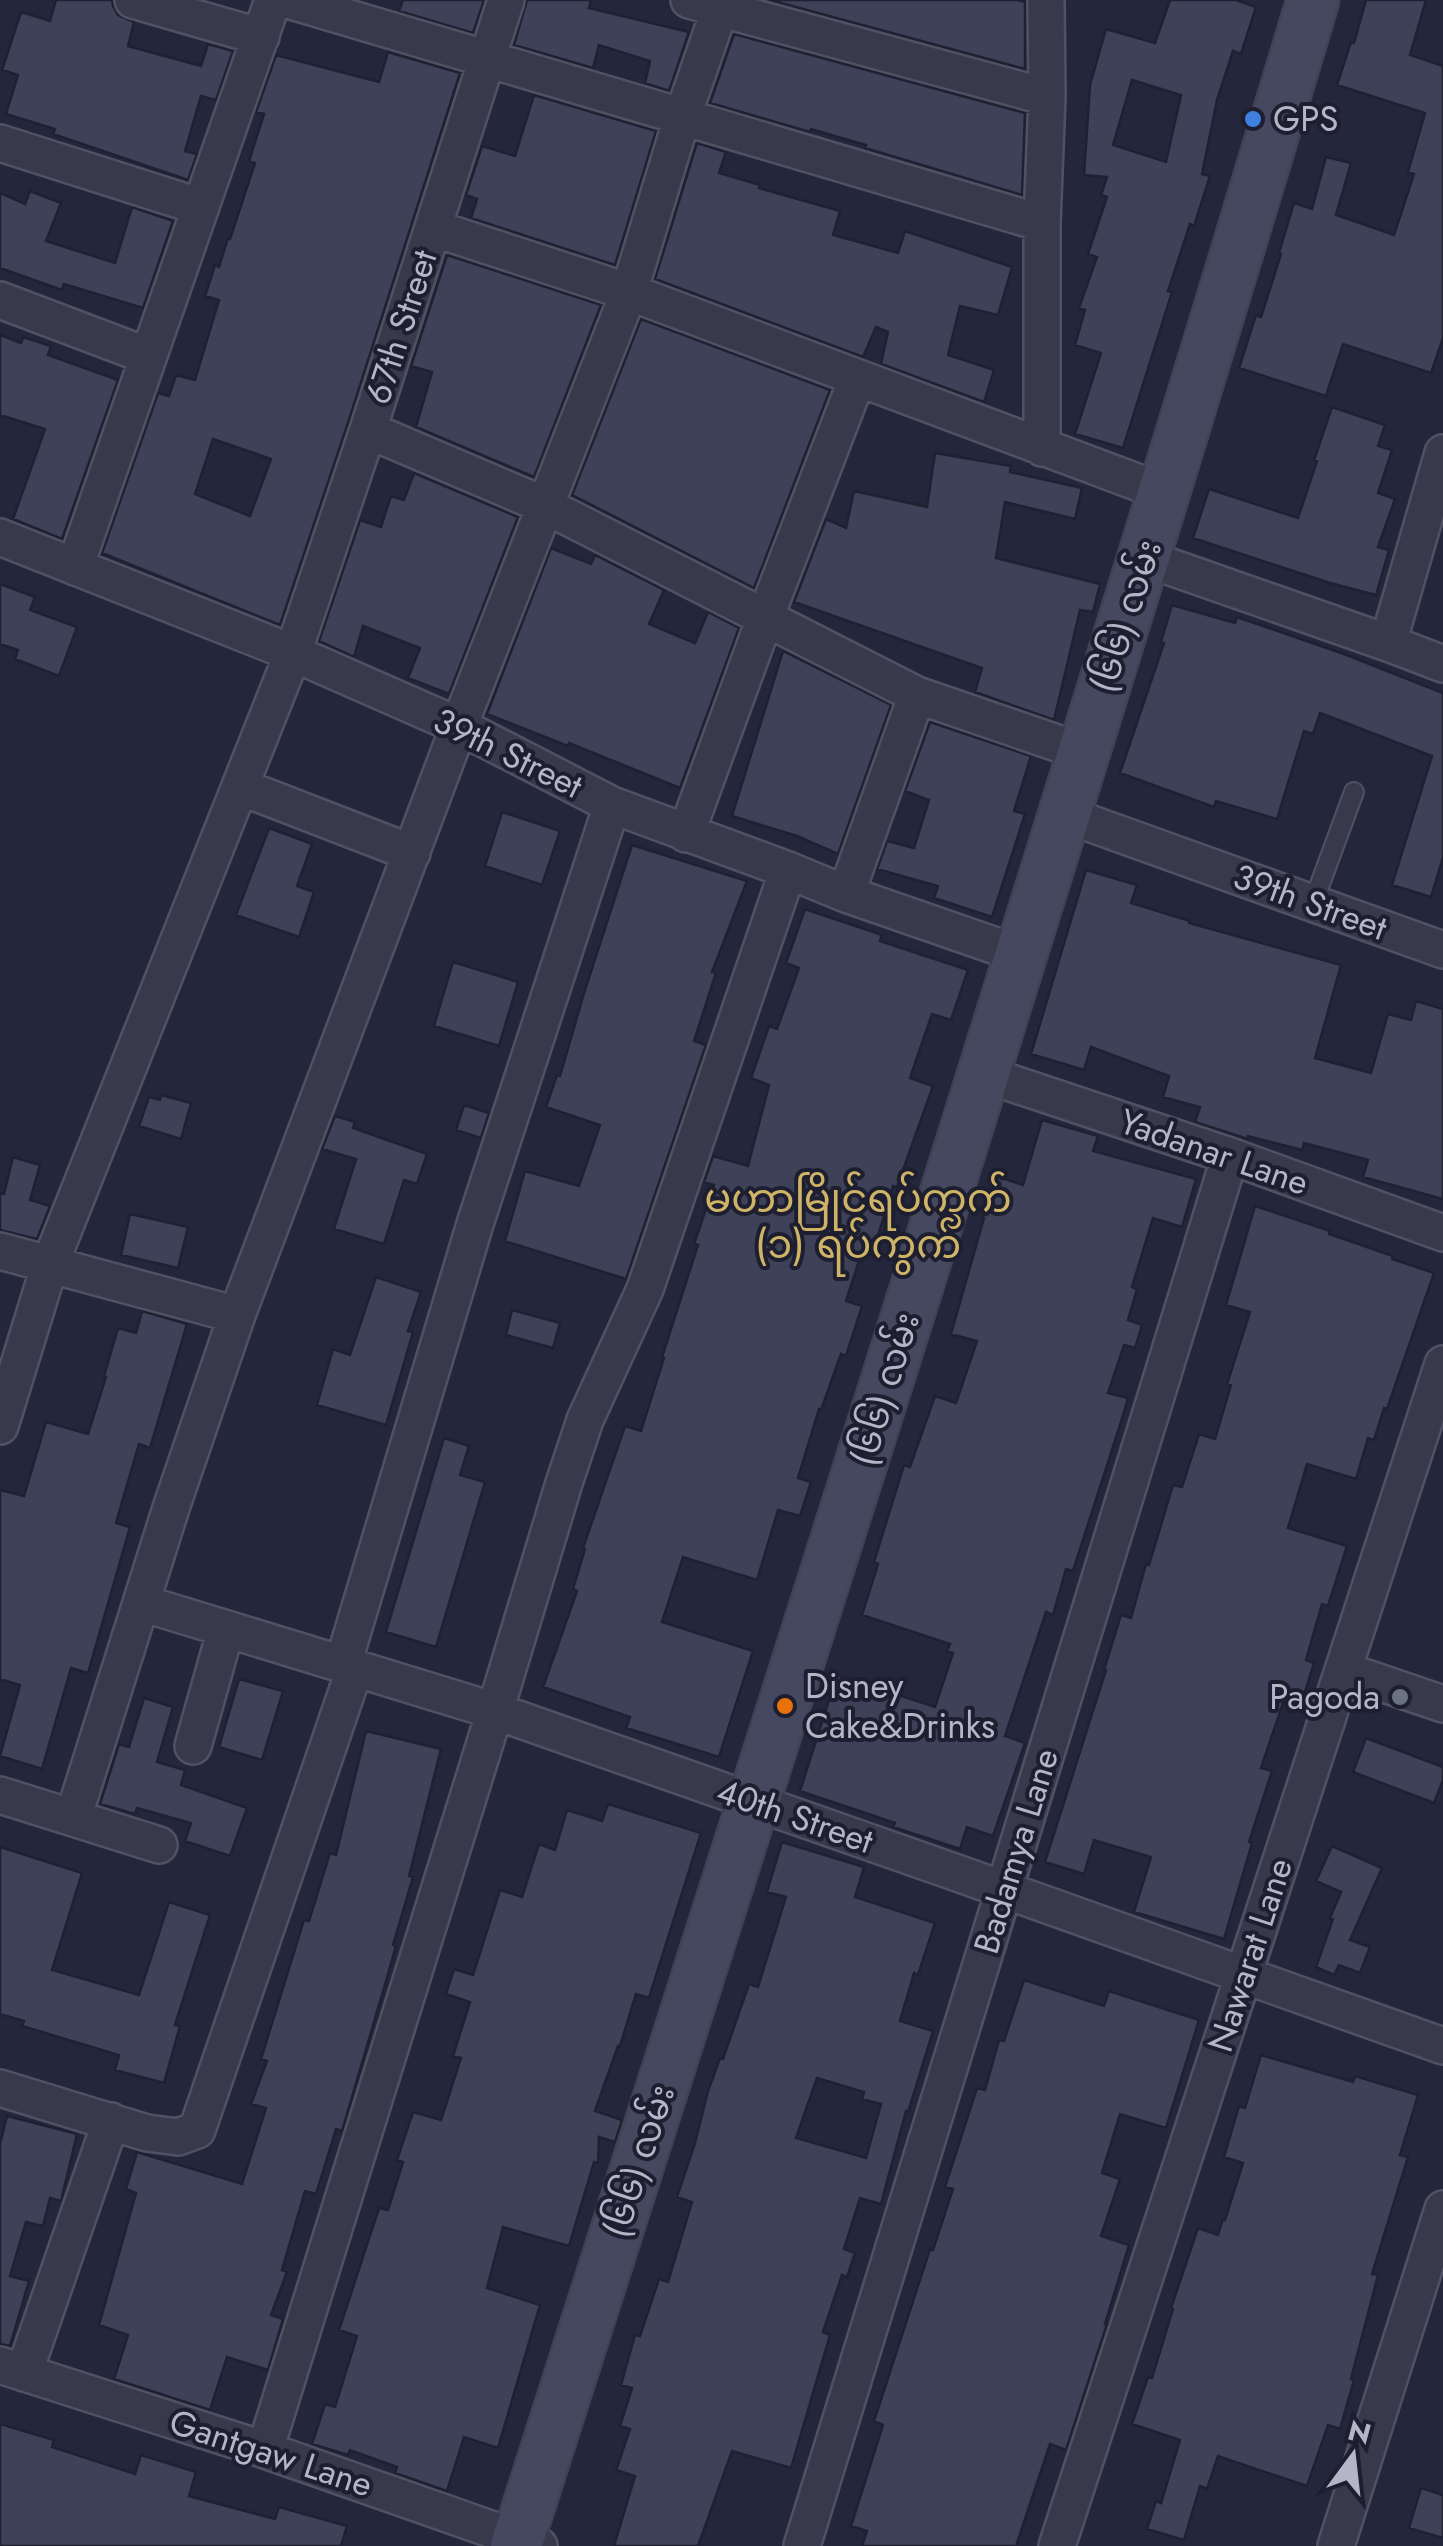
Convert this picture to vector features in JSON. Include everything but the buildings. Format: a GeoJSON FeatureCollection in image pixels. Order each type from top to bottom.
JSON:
{"type":"FeatureCollection","features":[{"type":"Feature","properties":{"kind":"street"},"geometry":{"type":"LineString","coordinates":[[133,0],[261,37]]}},
{"type":"Feature","properties":{"kind":"street"},"geometry":{"type":"LineString","coordinates":[[75,567],[273,0]]}},
{"type":"Feature","properties":{"kind":"street"},"geometry":{"type":"LineString","coordinates":[[288,0],[1042,223]]}},
{"type":"Feature","properties":{"kind":"street","name":"67th Street"},"geometry":{"type":"LineString","coordinates":[[0,1426],[50,1264],[293,653],[506,0]]}},
{"type":"Feature","properties":{"kind":"street"},"geometry":{"type":"LineString","coordinates":[[1042,448],[1046,0]]}},
{"type":"Feature","properties":{"kind":"street","name":"(၆၆) လမ်း"},"geometry":{"type":"LineString","coordinates":[[525,2543],[1166,493],[1314,0]]}},
{"type":"Feature","properties":{"kind":"street"},"geometry":{"type":"LineString","coordinates":[[73,1818],[237,1315],[459,726],[629,292],[682,118],[711,3],[1047,98]]}},
{"type":"Feature","properties":{"kind":"street"},"geometry":{"type":"LineString","coordinates":[[0,142],[201,208]]}},
{"type":"Feature","properties":{"kind":"street"},"geometry":{"type":"LineString","coordinates":[[433,228],[629,292],[1166,493]]}},
{"type":"Feature","properties":{"kind":"street"},"geometry":{"type":"LineString","coordinates":[[0,300],[148,356]]}},
{"type":"Feature","properties":{"kind":"street"},"geometry":{"type":"LineString","coordinates":[[686,834],[857,379]]}},
{"type":"Feature","properties":{"kind":"street"},"geometry":{"type":"LineString","coordinates":[[368,430],[544,505],[918,696],[1083,752]]}},
{"type":"Feature","properties":{"kind":"street"},"geometry":{"type":"LineString","coordinates":[[1388,643],[1443,453]]}},
{"type":"Feature","properties":{"kind":"street","name":"39th Street"},"geometry":{"type":"LineString","coordinates":[[0,537],[293,653],[459,726],[612,804],[846,894],[1022,955]]}},
{"type":"Feature","properties":{"kind":"street"},"geometry":{"type":"LineString","coordinates":[[1145,558],[1443,664]]}},
{"type":"Feature","properties":{"kind":"street"},"geometry":{"type":"LineString","coordinates":[[846,894],[918,696]]}},
{"type":"Feature","properties":{"kind":"street"},"geometry":{"type":"LineString","coordinates":[[241,787],[412,853]]}},
{"type":"Feature","properties":{"kind":"street"},"geometry":{"type":"LineString","coordinates":[[0,2088],[148,2133],[178,2138],[196,2130],[349,1666],[475,1224],[612,804]]}},
{"type":"Feature","properties":{"kind":"street","name":"39th Street"},"geometry":{"type":"LineString","coordinates":[[1064,814],[1443,950]]}},
{"type":"Feature","properties":{"kind":"street"},"geometry":{"type":"LineString","coordinates":[[265,2450],[584,1420],[645,1288],[788,870]]}},
{"type":"Feature","properties":{"kind":"street","name":"Yadanar Lane"},"geometry":{"type":"LineString","coordinates":[[984,1074],[1230,1156],[1443,1233]]}},
{"type":"Feature","properties":{"kind":"street","name":"Badamya Lane"},"geometry":{"type":"LineString","coordinates":[[802,2546],[1230,1156]]}},
{"type":"Feature","properties":{"kind":"street"},"geometry":{"type":"LineString","coordinates":[[0,1252],[237,1315]]}},
{"type":"Feature","properties":{"kind":"street","name":"Nawarat Lane"},"geometry":{"type":"LineString","coordinates":[[1058,2546],[1443,1364]]}},
{"type":"Feature","properties":{"kind":"street","name":"40th Street"},"geometry":{"type":"LineString","coordinates":[[142,1603],[495,1711],[1443,2046]]}},
{"type":"Feature","properties":{"kind":"street"},"geometry":{"type":"LineString","coordinates":[[193,1746],[226,1629]]}},
{"type":"Feature","properties":{"kind":"street"},"geometry":{"type":"LineString","coordinates":[[1343,1670],[1443,1704]]}},
{"type":"Feature","properties":{"kind":"street"},"geometry":{"type":"LineString","coordinates":[[0,1795],[160,1845]]}},
{"type":"Feature","properties":{"kind":"street"},"geometry":{"type":"LineString","coordinates":[[12,2369],[111,2121]]}},
{"type":"Feature","properties":{"kind":"street"},"geometry":{"type":"LineString","coordinates":[[1336,2546],[1443,2209]]}},
{"type":"Feature","properties":{"kind":"street","name":"Gantgaw Lane"},"geometry":{"type":"LineString","coordinates":[[12,2369],[265,2450],[525,2543]]}},
{"type":"Feature","properties":{"kind":"lane"},"geometry":{"type":"LineString","coordinates":[[1313,903],[1354,792]]}},
{"type":"Feature","properties":{"kind":"place","name":"GPS"},"geometry":{"type":"Point","coordinates":[1253,119]}},
{"type":"Feature","properties":{"kind":"place","name":"Pagoda"},"geometry":{"type":"Point","coordinates":[1400,1697]}},
{"type":"Feature","properties":{"kind":"place","name":"Disney Cake&Drinks"},"geometry":{"type":"Point","coordinates":[785,1706]}},
{"type":"Feature","properties":{"kind":"district","name":"မဟာမြိုင်ရပ်ကွက် (၁) ရပ်ကွက်"},"geometry":{"type":"Point","coordinates":[858,1221]}}]}
